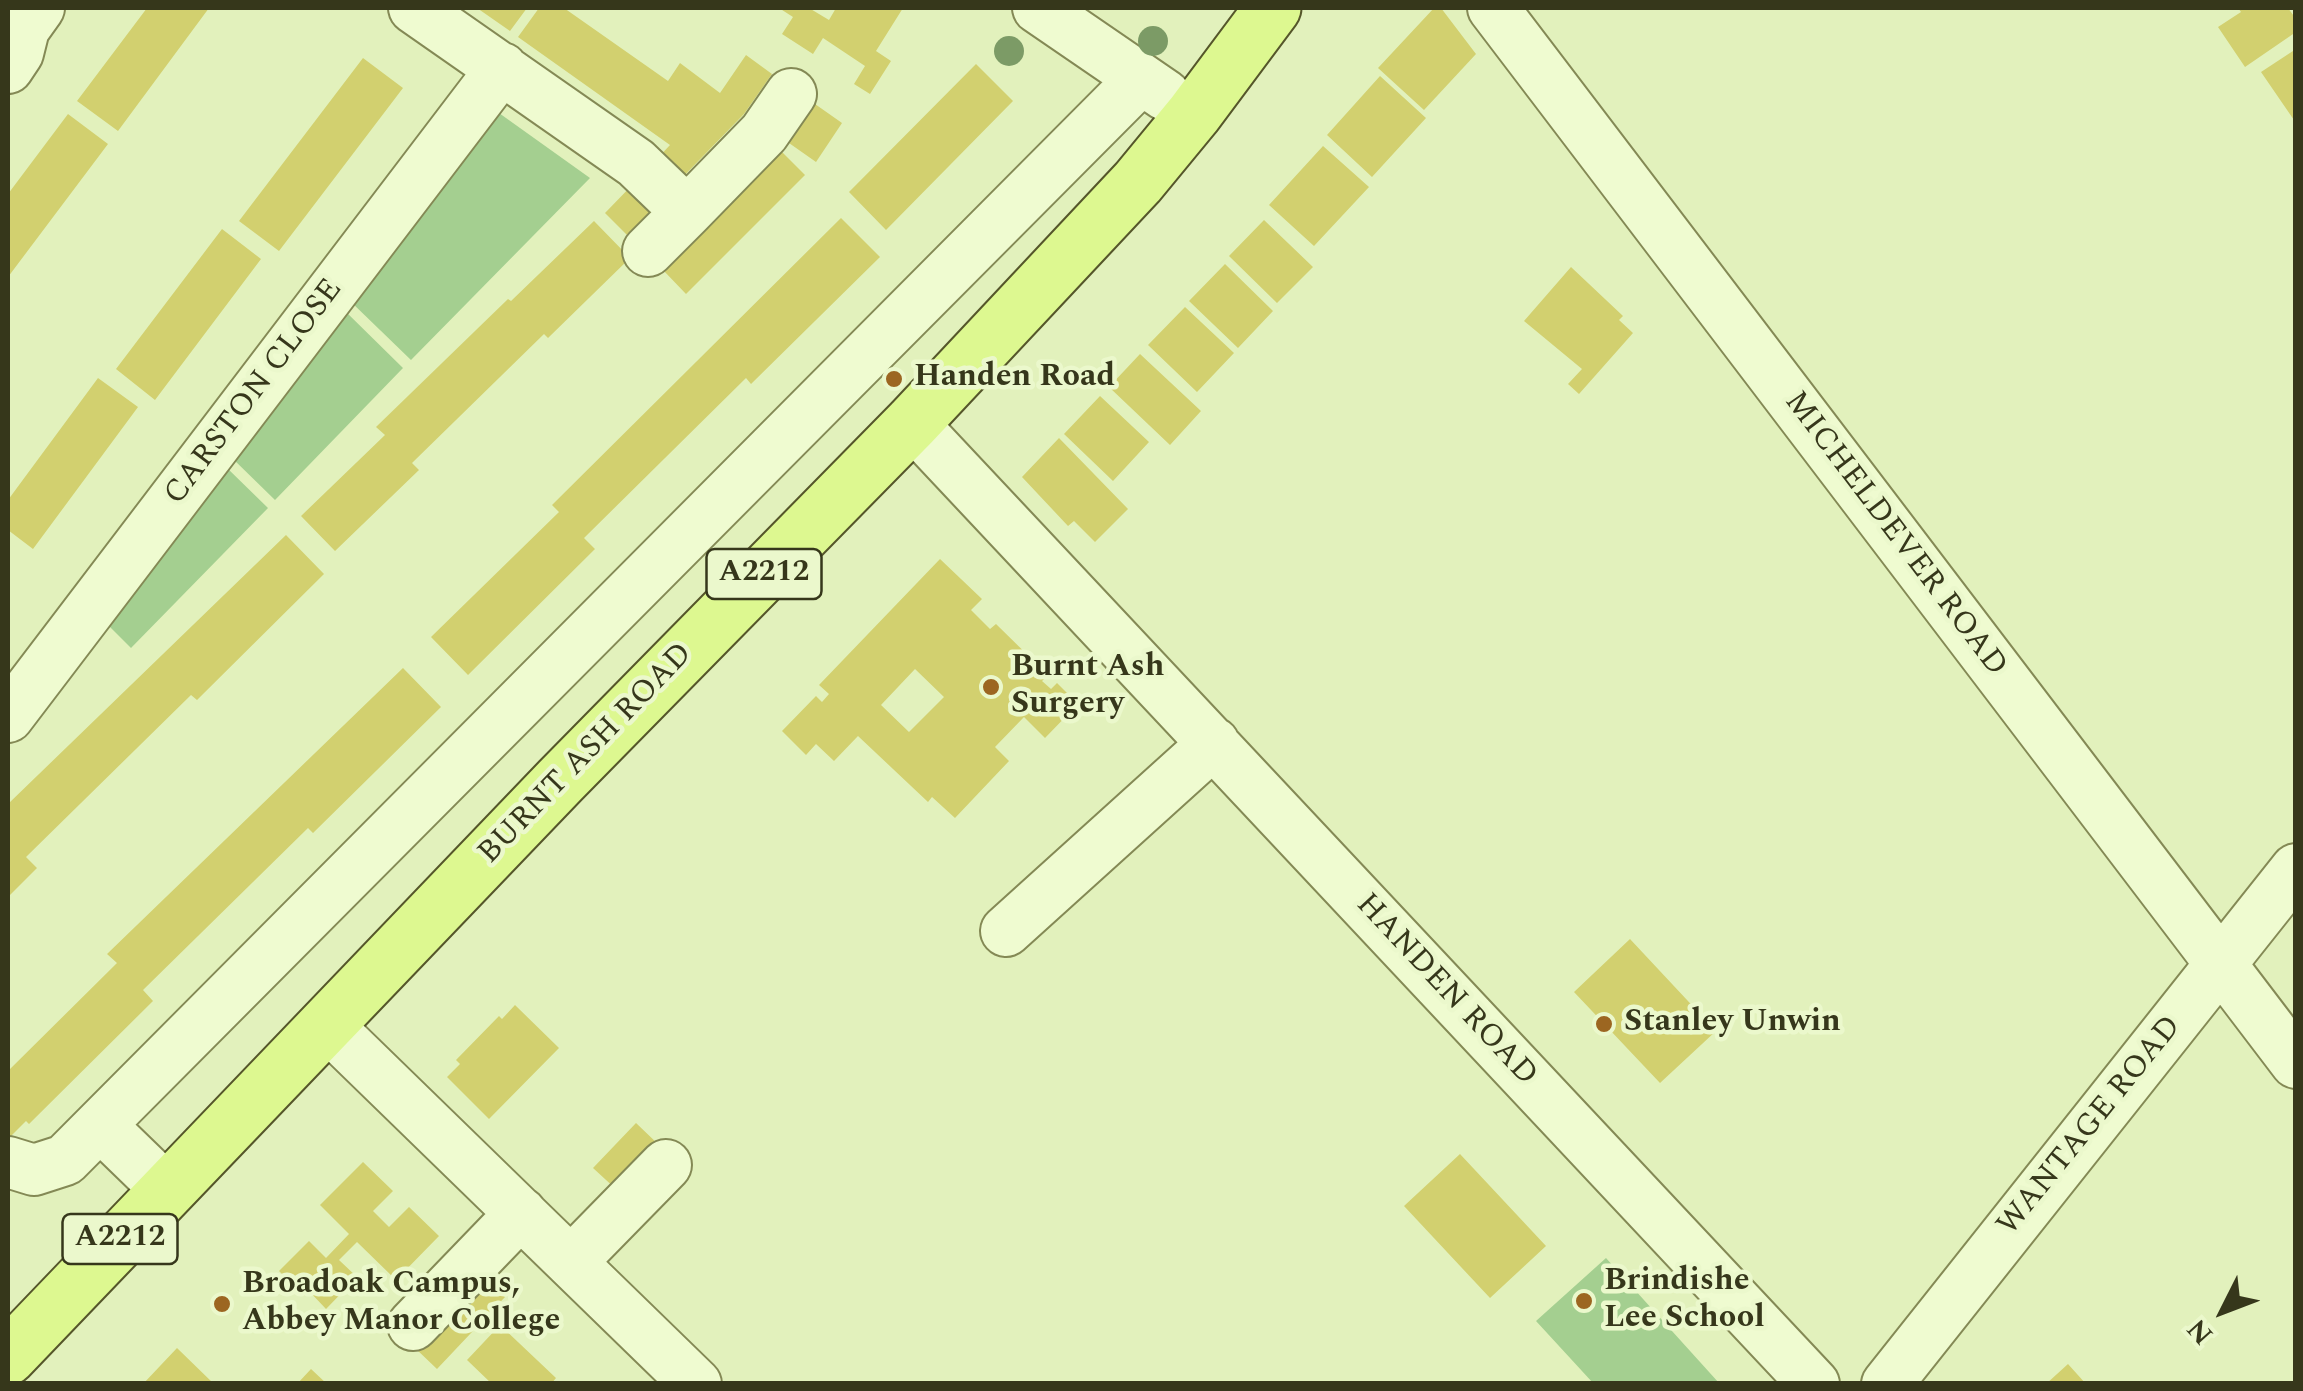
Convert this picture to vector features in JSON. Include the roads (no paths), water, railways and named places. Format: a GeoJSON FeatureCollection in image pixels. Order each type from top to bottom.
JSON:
{"type":"FeatureCollection","features":[{"type":"Feature","properties":{"kind":"main road","name":"BURNT ASH ROAD"},"geometry":{"type":"LineString","coordinates":[[8,1357],[560,781],[912,423],[1138,182],[1272,8]]}},
{"type":"Feature","properties":{"kind":"street"},"geometry":{"type":"LineString","coordinates":[[8,68],[18,53],[24,29],[40,8]]}},
{"type":"Feature","properties":{"kind":"street"},"geometry":{"type":"LineString","coordinates":[[414,8],[636,163],[688,212]]}},
{"type":"Feature","properties":{"kind":"street"},"geometry":{"type":"LineString","coordinates":[[1038,8],[1194,114]]}},
{"type":"Feature","properties":{"kind":"street","name":"MICHELDEVER ROAD"},"geometry":{"type":"LineString","coordinates":[[1493,8],[2296,1063]]}},
{"type":"Feature","properties":{"kind":"street","name":"CARSTON CLOSE"},"geometry":{"type":"LineString","coordinates":[[8,717],[502,68]]}},
{"type":"Feature","properties":{"kind":"street"},"geometry":{"type":"LineString","coordinates":[[8,1162],[34,1170],[66,1160],[1140,80]]}},
{"type":"Feature","properties":{"kind":"street"},"geometry":{"type":"LineString","coordinates":[[648,251],[764,133],[792,94]]}},
{"type":"Feature","properties":{"kind":"street","name":"HANDEN ROAD"},"geometry":{"type":"LineString","coordinates":[[912,423],[1814,1384]]}},
{"type":"Feature","properties":{"kind":"street"},"geometry":{"type":"LineString","coordinates":[[1006,930],[1214,743]]}},
{"type":"Feature","properties":{"kind":"street","name":"WANTAGE ROAD"},"geometry":{"type":"LineString","coordinates":[[1887,1384],[2296,869]]}},
{"type":"Feature","properties":{"kind":"street"},"geometry":{"type":"LineString","coordinates":[[326,1025],[696,1384]]}},
{"type":"Feature","properties":{"kind":"street"},"geometry":{"type":"LineString","coordinates":[[100,1125],[167,1190]]}},
{"type":"Feature","properties":{"kind":"street"},"geometry":{"type":"LineString","coordinates":[[571,1262],[666,1165]]}},
{"type":"Feature","properties":{"kind":"street"},"geometry":{"type":"LineString","coordinates":[[413,1324],[521,1213]]}},
{"type":"Feature","properties":{"kind":"place","name":"Handen Road"},"geometry":{"type":"Point","coordinates":[894,379]}},
{"type":"Feature","properties":{"kind":"place","name":"Burnt Ash Surgery"},"geometry":{"type":"Point","coordinates":[991,687]}},
{"type":"Feature","properties":{"kind":"place","name":"Stanley Unwin"},"geometry":{"type":"Point","coordinates":[1604,1024]}},
{"type":"Feature","properties":{"kind":"place","name":"Brindishe Lee School"},"geometry":{"type":"Point","coordinates":[1584,1301]}},
{"type":"Feature","properties":{"kind":"place","name":"Broadoak Campus, Abbey Manor College"},"geometry":{"type":"Point","coordinates":[222,1304]}}]}
